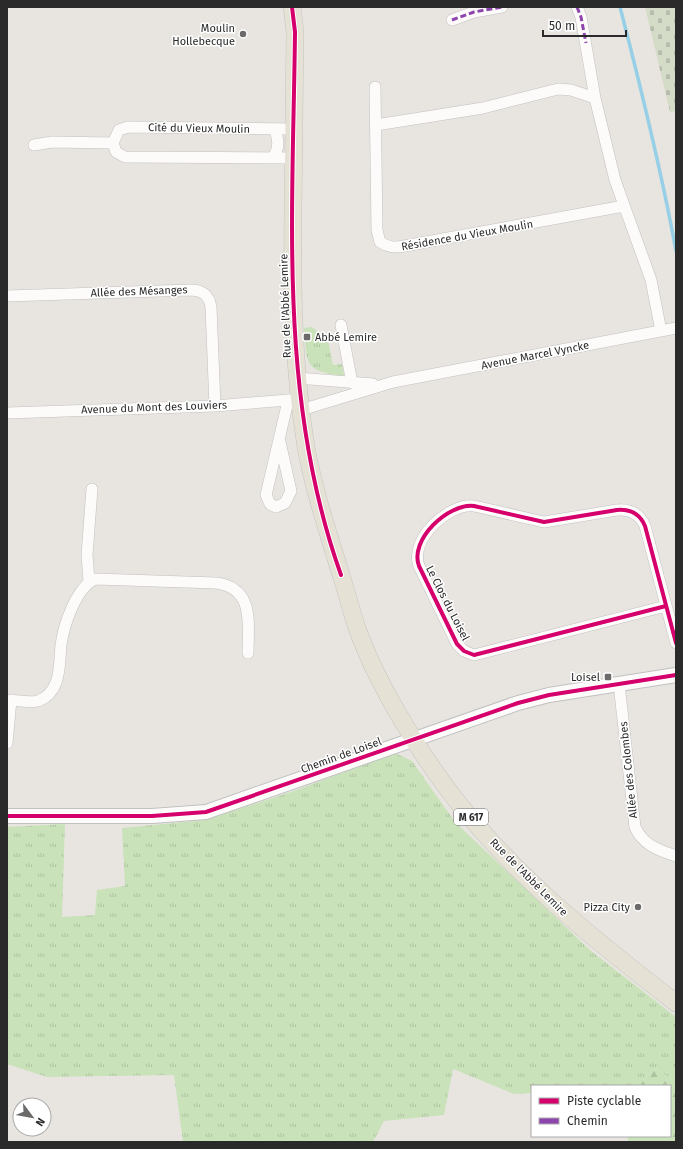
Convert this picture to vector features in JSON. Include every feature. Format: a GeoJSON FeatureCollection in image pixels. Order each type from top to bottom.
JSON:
{"type":"FeatureCollection","features":[{"type":"Feature","properties":{"kind":"main road","name":"Rue de l'Abbé Lemire"},"geometry":{"type":"LineString","coordinates":[[292,7],[295,32]]}},
{"type":"Feature","properties":{"kind":"main road","name":"Rue de l'Abbé Lemire"},"geometry":{"type":"LineString","coordinates":[[298,7],[295,32],[292,297],[298,378],[296,403],[320,509],[341,575],[419,737],[447,788],[504,854],[576,923],[676,1003]]}},
{"type":"Feature","properties":{"kind":"main road","name":"Rue de l'Abbé Lemire"},"geometry":{"type":"LineString","coordinates":[[419,737],[464,795],[515,852],[588,921],[676,991]]}},
{"type":"Feature","properties":{"kind":"street"},"geometry":{"type":"LineString","coordinates":[[452,20],[474,12],[502,7]]}},
{"type":"Feature","properties":{"kind":"street"},"geometry":{"type":"LineString","coordinates":[[577,7],[582,17],[595,98],[611,167],[651,280],[661,331]]}},
{"type":"Feature","properties":{"kind":"street","name":"Résidence du Vieux Moulin"},"geometry":{"type":"LineString","coordinates":[[375,87],[377,230],[380,242],[389,247],[404,246],[624,206]]}},
{"type":"Feature","properties":{"kind":"street"},"geometry":{"type":"LineString","coordinates":[[376,125],[482,108],[558,89],[571,90],[595,98]]}},
{"type":"Feature","properties":{"kind":"street","name":"Cité du Vieux Moulin"},"geometry":{"type":"LineString","coordinates":[[113,143],[119,130],[128,127],[294,129]]}},
{"type":"Feature","properties":{"kind":"street"},"geometry":{"type":"LineString","coordinates":[[272,158],[277,151],[278,144],[274,129]]}},
{"type":"Feature","properties":{"kind":"street"},"geometry":{"type":"LineString","coordinates":[[34,145],[52,142],[113,143],[116,152],[125,157],[294,158]]}},
{"type":"Feature","properties":{"kind":"street","name":"Allée des Mésanges"},"geometry":{"type":"LineString","coordinates":[[7,296],[190,290],[201,292],[209,298],[211,307],[215,406]]}},
{"type":"Feature","properties":{"kind":"street"},"geometry":{"type":"LineString","coordinates":[[342,325],[352,383]]}},
{"type":"Feature","properties":{"kind":"street","name":"Avenue Marcel Vyncke"},"geometry":{"type":"LineString","coordinates":[[296,403],[393,382],[676,328]]}},
{"type":"Feature","properties":{"kind":"street","name":"Avenue Marcel Vyncke"},"geometry":{"type":"LineString","coordinates":[[298,378],[352,383],[393,382]]}},
{"type":"Feature","properties":{"kind":"street"},"geometry":{"type":"LineString","coordinates":[[280,442],[291,491],[285,503],[276,506],[270,504],[266,494],[280,442],[296,403]]}},
{"type":"Feature","properties":{"kind":"street","name":"Avenue du Mont des Louviers"},"geometry":{"type":"LineString","coordinates":[[7,413],[296,403]]}},
{"type":"Feature","properties":{"kind":"street"},"geometry":{"type":"LineString","coordinates":[[89,581],[87,555],[92,488]]}},
{"type":"Feature","properties":{"kind":"street","name":"Le Clos du Loisel"},"geometry":{"type":"LineString","coordinates":[[666,606],[474,655],[464,651],[457,644],[418,566],[417,554],[420,545],[441,516],[465,506],[474,506],[544,522],[617,510],[628,510],[640,518],[645,526],[676,643]]}},
{"type":"Feature","properties":{"kind":"street"},"geometry":{"type":"LineString","coordinates":[[7,743],[9,700],[37,701],[45,697],[53,689],[57,680],[62,643],[69,619],[80,590],[89,581],[101,578],[216,583],[227,586],[238,593],[247,606],[248,653]]}},
{"type":"Feature","properties":{"kind":"street","name":"Chemin de Loisel"},"geometry":{"type":"LineString","coordinates":[[7,816],[146,816],[202,813],[220,809],[486,712],[532,699],[676,674]]}},
{"type":"Feature","properties":{"kind":"street","name":"Allée des Colombes"},"geometry":{"type":"LineString","coordinates":[[619,684],[635,827],[640,837],[651,847],[676,856]]}},
{"type":"Feature","properties":{"kind":"green space"},"geometry":{"type":"Polygon","coordinates":[[[645,7],[676,7],[676,111],[670,112],[645,7]]]}},
{"type":"Feature","properties":{"kind":"green space"},"geometry":{"type":"Polygon","coordinates":[[[312,327],[328,340],[333,365],[342,364],[344,376],[321,372],[310,364],[307,358],[304,328],[312,327]]]}},
{"type":"Feature","properties":{"kind":"green space"},"geometry":{"type":"Polygon","coordinates":[[[395,753],[412,761],[455,822],[590,950],[676,1017],[676,1083],[656,1068],[637,1085],[531,1085],[531,1093],[514,1094],[453,1069],[444,1115],[384,1121],[373,1142],[183,1142],[174,1075],[47,1077],[7,1064],[7,827],[65,824],[62,917],[95,915],[97,890],[125,886],[122,828],[206,820],[291,792],[395,753]]]}},
{"type":"Feature","properties":{"kind":"green space"},"geometry":{"type":"Polygon","coordinates":[[[656,1068],[676,1083],[676,1142],[628,1142],[628,1137],[671,1137],[671,1085],[637,1085],[656,1068]]]}},
{"type":"Feature","properties":{"kind":"waterway"},"geometry":{"type":"LineString","coordinates":[[620,7],[636,68],[664,190],[676,251]]}},
{"type":"Feature","properties":{"kind":"marked path"},"geometry":{"type":"LineString","coordinates":[[452,20],[474,12],[502,7]]}},
{"type":"Feature","properties":{"kind":"marked path"},"geometry":{"type":"LineString","coordinates":[[577,7],[581,17],[586,43]]}},
{"type":"Feature","properties":{"kind":"cycle path"},"geometry":{"type":"LineString","coordinates":[[292,7],[295,32],[292,238],[298,374],[307,442],[321,509],[341,575]]}},
{"type":"Feature","properties":{"kind":"cycle path"},"geometry":{"type":"LineString","coordinates":[[666,606],[474,655],[464,651],[457,644],[419,566],[417,556],[425,535],[433,525],[453,510],[464,507],[474,506],[544,522],[617,510],[630,511],[637,515],[645,526],[676,643]]}},
{"type":"Feature","properties":{"kind":"cycle path"},"geometry":{"type":"LineString","coordinates":[[7,816],[152,816],[206,812],[518,703],[549,695],[676,675]]}},
{"type":"Feature","properties":{"kind":"place","name":"Moulin Hollebecque"},"geometry":{"type":"Point","coordinates":[243,34]}},
{"type":"Feature","properties":{"kind":"place","name":"Abbé Lemire"},"geometry":{"type":"Point","coordinates":[307,337]}},
{"type":"Feature","properties":{"kind":"place","name":"Loisel"},"geometry":{"type":"Point","coordinates":[608,677]}},
{"type":"Feature","properties":{"kind":"place","name":"Pizza City"},"geometry":{"type":"Point","coordinates":[638,907]}}]}
